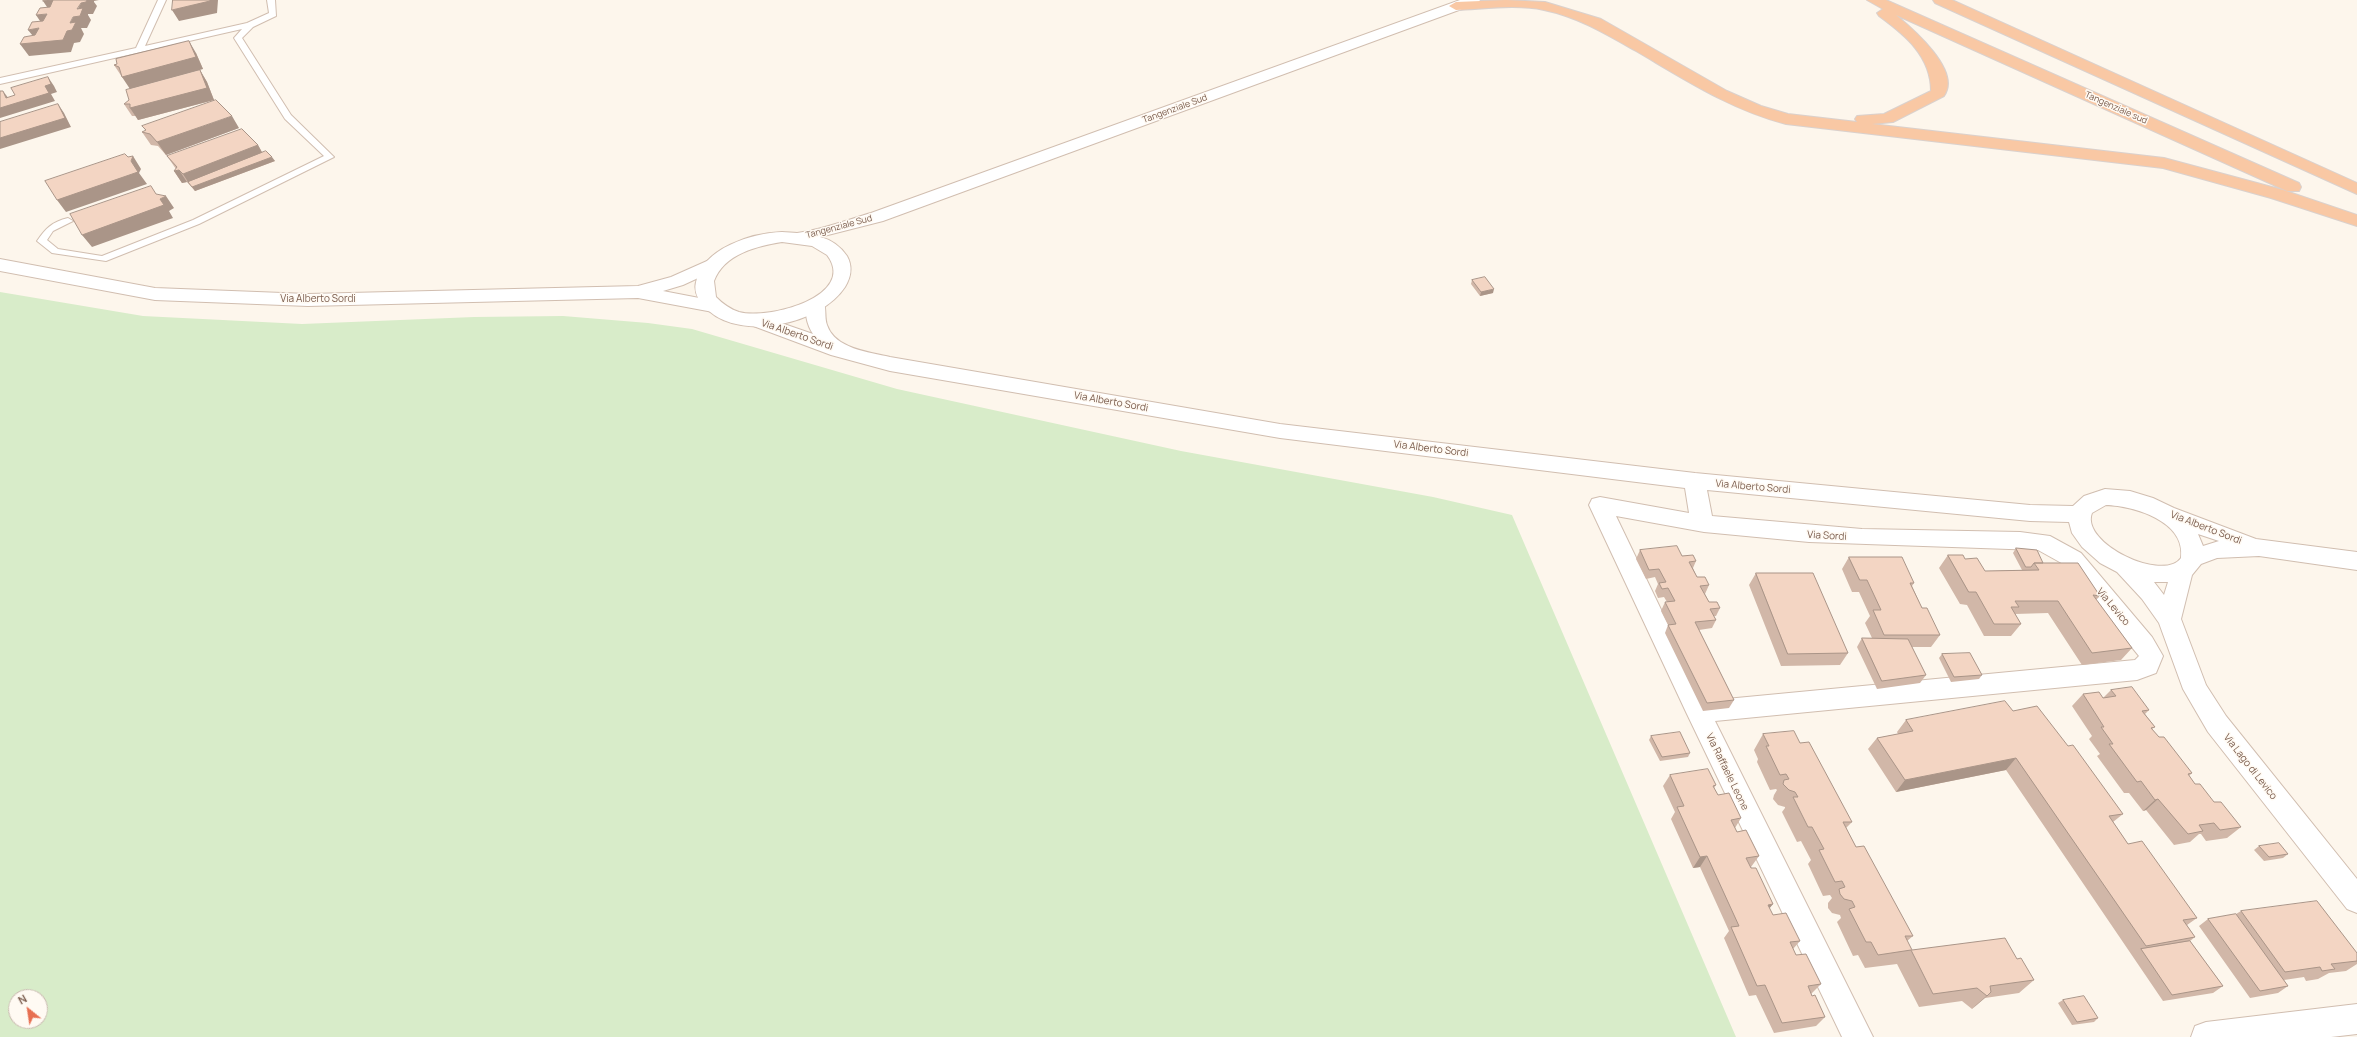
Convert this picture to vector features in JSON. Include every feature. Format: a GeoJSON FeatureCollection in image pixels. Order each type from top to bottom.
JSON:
{"type":"FeatureCollection","features":[{"type":"Feature","properties":{"kind":"highway"},"geometry":{"type":"LineString","coordinates":[[1574,0],[1596,22]]}},
{"type":"Feature","properties":{"kind":"highway"},"geometry":{"type":"LineString","coordinates":[[1683,70],[1770,106],[1805,114],[1850,119],[1887,119],[1939,93],[1938,72],[1922,46],[1899,24],[1878,9],[1861,0]]}},
{"type":"Feature","properties":{"kind":"highway","name":"Tangenziale sud"},"geometry":{"type":"LineString","coordinates":[[1874,0],[2357,216]]}},
{"type":"Feature","properties":{"kind":"highway"},"geometry":{"type":"LineString","coordinates":[[1940,0],[2357,189]]}},
{"type":"Feature","properties":{"kind":"highway"},"geometry":{"type":"LineString","coordinates":[[1456,6],[1541,3],[1596,22],[1683,70],[1722,94],[1755,109],[1786,120],[2092,153],[2164,163],[2277,194],[2357,220]]}},
{"type":"Feature","properties":{"kind":"street","name":"Tangenziale Sud"},"geometry":{"type":"LineString","coordinates":[[801,237],[877,217],[1473,0]]}},
{"type":"Feature","properties":{"kind":"street","name":"Tangenziale Sud"},"geometry":{"type":"LineString","coordinates":[[833,251],[877,217]]}},
{"type":"Feature","properties":{"kind":"street"},"geometry":{"type":"LineString","coordinates":[[801,237],[825,245],[833,251],[840,260],[842,271],[839,283],[830,295],[816,305],[787,317],[755,320],[731,316],[713,306],[704,290],[705,281],[716,263],[745,244],[763,239],[801,237]]}},
{"type":"Feature","properties":{"kind":"street","name":"Via Alberto Sordi"},"geometry":{"type":"LineString","coordinates":[[638,292],[677,280],[716,263]]}},
{"type":"Feature","properties":{"kind":"street","name":"Via Alberto Sordi"},"geometry":{"type":"LineString","coordinates":[[0,266],[155,294],[308,300],[638,292],[713,306]]}},
{"type":"Feature","properties":{"kind":"street","name":"Via Alberto Sordi"},"geometry":{"type":"LineString","coordinates":[[816,305],[815,321],[821,334],[838,350]]}},
{"type":"Feature","properties":{"kind":"street","name":"Via Alberto Sordi"},"geometry":{"type":"LineString","coordinates":[[755,320],[838,350],[890,364],[1280,431],[1695,481],[2030,513],[2079,514]]}},
{"type":"Feature","properties":{"kind":"street"},"geometry":{"type":"LineString","coordinates":[[1695,481],[1702,523]]}},
{"type":"Feature","properties":{"kind":"street"},"geometry":{"type":"LineString","coordinates":[[2125,566],[2094,547],[2085,535],[2079,524],[2079,514],[2083,505],[2092,500],[2105,497],[2137,500],[2169,516],[2190,537],[2194,548],[2169,619]]}},
{"type":"Feature","properties":{"kind":"street","name":"Via Sordi"},"geometry":{"type":"LineString","coordinates":[[1600,505],[1748,530],[1815,536],[2020,540],[2042,542],[2056,548]]}},
{"type":"Feature","properties":{"kind":"street","name":"Via Raffaele Leone"},"geometry":{"type":"LineString","coordinates":[[1600,505],[1698,712],[1858,1037]]}},
{"type":"Feature","properties":{"kind":"street","name":"Via Alberto Sordi"},"geometry":{"type":"LineString","coordinates":[[2153,507],[2196,526],[2259,547],[2357,561]]}},
{"type":"Feature","properties":{"kind":"street","name":"Via Alberto Sordi"},"geometry":{"type":"LineString","coordinates":[[2030,513],[2085,535]]}},
{"type":"Feature","properties":{"kind":"street","name":"Via Alberto Sordi"},"geometry":{"type":"LineString","coordinates":[[2125,566],[2156,574],[2188,565],[2216,550],[2259,547]]}},
{"type":"Feature","properties":{"kind":"street","name":"Via Levico"},"geometry":{"type":"LineString","coordinates":[[1698,712],[2137,670],[2147,666],[2151,656],[2144,644],[2073,559],[2056,548]]}},
{"type":"Feature","properties":{"kind":"street","name":"Via Lago di Levico"},"geometry":{"type":"LineString","coordinates":[[2125,566],[2150,593],[2169,619],[2195,689],[2217,724],[2357,900]]}},
{"type":"Feature","properties":{"kind":"street"},"geometry":{"type":"LineString","coordinates":[[2206,1037],[2357,1020]]}},
{"type":"Feature","properties":{"kind":"lane"},"geometry":{"type":"LineString","coordinates":[[140,49],[162,0]]}},
{"type":"Feature","properties":{"kind":"lane"},"geometry":{"type":"LineString","coordinates":[[0,82],[250,25],[273,14],[270,0]]}},
{"type":"Feature","properties":{"kind":"lane"},"geometry":{"type":"LineString","coordinates":[[68,221],[50,229],[42,241],[55,251],[103,259],[196,222],[330,157],[288,117],[244,49],[238,38],[250,25]]}},
{"type":"Feature","properties":{"kind":"green space"},"geometry":{"type":"Polygon","coordinates":[[[0,292],[143,316],[302,324],[474,317],[563,316],[648,323],[692,329],[897,389],[1181,451],[1433,497],[1512,515],[1736,1037],[0,1037],[0,292]]]}},
{"type":"Feature","properties":{"kind":"building"},"geometry":{"type":"Polygon","coordinates":[[[53,0],[87,0],[86,2],[81,3],[77,9],[83,8],[80,16],[73,17],[70,23],[76,22],[72,30],[67,31],[63,40],[20,44],[24,37],[35,35],[39,28],[28,30],[32,22],[43,21],[47,14],[36,15],[40,8],[50,7],[53,0]]]}},
{"type":"Feature","properties":{"kind":"building"},"geometry":{"type":"Polygon","coordinates":[[[173,0],[210,0],[210,1],[172,10],[173,0]]]}},
{"type":"Feature","properties":{"kind":"building"},"geometry":{"type":"Polygon","coordinates":[[[189,41],[196,57],[122,77],[119,67],[114,65],[117,64],[116,59],[189,41]]]}},
{"type":"Feature","properties":{"kind":"building"},"geometry":{"type":"Polygon","coordinates":[[[200,70],[207,88],[130,108],[130,104],[124,104],[129,100],[126,90],[200,70]]]}},
{"type":"Feature","properties":{"kind":"building"},"geometry":{"type":"Polygon","coordinates":[[[48,77],[51,84],[45,86],[49,93],[0,108],[0,91],[3,91],[6,98],[15,95],[11,88],[48,77]]]}},
{"type":"Feature","properties":{"kind":"building"},"geometry":{"type":"Polygon","coordinates":[[[216,100],[232,116],[157,142],[150,134],[142,132],[146,130],[142,126],[216,100]]]}},
{"type":"Feature","properties":{"kind":"building"},"geometry":{"type":"Polygon","coordinates":[[[58,104],[65,118],[0,138],[0,122],[58,104]]]}},
{"type":"Feature","properties":{"kind":"building"},"geometry":{"type":"Polygon","coordinates":[[[242,129],[258,145],[183,174],[179,170],[174,171],[177,167],[167,156],[242,129]]]}},
{"type":"Feature","properties":{"kind":"building"},"geometry":{"type":"Polygon","coordinates":[[[266,151],[272,157],[192,187],[188,182],[266,151]]]}},
{"type":"Feature","properties":{"kind":"building"},"geometry":{"type":"Polygon","coordinates":[[[125,154],[128,157],[133,156],[131,161],[138,172],[57,200],[45,181],[125,154]]]}},
{"type":"Feature","properties":{"kind":"building"},"geometry":{"type":"Polygon","coordinates":[[[151,186],[156,194],[166,196],[160,199],[164,205],[82,235],[70,214],[151,186]]]}},
{"type":"Feature","properties":{"kind":"building"},"geometry":{"type":"Polygon","coordinates":[[[1485,277],[1494,289],[1481,292],[1472,280],[1485,277]]]}},
{"type":"Feature","properties":{"kind":"building"},"geometry":{"type":"Polygon","coordinates":[[[1677,546],[1682,556],[1693,555],[1696,561],[1689,562],[1697,577],[1705,577],[1709,585],[1700,586],[1709,602],[1717,602],[1720,608],[1710,609],[1716,620],[1695,622],[1734,700],[1707,703],[1668,625],[1676,624],[1665,602],[1675,601],[1668,588],[1662,589],[1659,583],[1666,582],[1659,569],[1649,570],[1640,550],[1677,546]]]}},
{"type":"Feature","properties":{"kind":"building"},"geometry":{"type":"Polygon","coordinates":[[[2016,548],[2037,550],[2043,563],[2034,563],[2031,567],[2026,567],[2016,548]]]}},
{"type":"Feature","properties":{"kind":"building"},"geometry":{"type":"Polygon","coordinates":[[[1948,555],[1963,555],[1965,559],[1977,558],[1985,571],[2039,570],[2034,563],[2078,563],[2100,596],[2093,595],[2132,648],[2092,653],[2058,601],[2015,601],[2019,607],[2011,607],[2021,624],[1994,624],[1976,592],[1969,592],[1948,555]]]}},
{"type":"Feature","properties":{"kind":"building"},"geometry":{"type":"Polygon","coordinates":[[[1849,557],[1902,557],[1914,583],[1910,583],[1922,608],[1927,608],[1940,635],[1884,635],[1873,610],[1881,610],[1867,580],[1860,580],[1849,557]]]}},
{"type":"Feature","properties":{"kind":"building"},"geometry":{"type":"Polygon","coordinates":[[[1756,573],[1813,573],[1848,653],[1788,654],[1756,573]]]}},
{"type":"Feature","properties":{"kind":"building"},"geometry":{"type":"Polygon","coordinates":[[[1862,638],[1908,639],[1926,675],[1882,681],[1862,638]]]}},
{"type":"Feature","properties":{"kind":"building"},"geometry":{"type":"Polygon","coordinates":[[[1970,653],[1982,675],[1954,677],[1942,654],[1970,653]]]}},
{"type":"Feature","properties":{"kind":"building"},"geometry":{"type":"Polygon","coordinates":[[[2132,687],[2149,710],[2142,711],[2155,727],[2151,728],[2159,737],[2164,737],[2192,773],[2188,774],[2195,784],[2200,784],[2214,802],[2221,802],[2241,827],[2220,830],[2214,823],[2199,825],[2203,831],[2188,834],[2158,799],[2155,800],[2141,781],[2137,782],[2109,744],[2113,744],[2101,727],[2104,727],[2083,694],[2099,692],[2103,698],[2116,696],[2111,690],[2132,687]]]}},
{"type":"Feature","properties":{"kind":"building"},"geometry":{"type":"Polygon","coordinates":[[[2005,701],[2013,711],[2037,706],[2068,746],[2073,745],[2123,814],[2109,816],[2128,844],[2142,841],[2197,918],[2183,920],[2195,937],[2146,946],[2016,758],[1905,780],[1877,738],[1913,731],[1906,720],[2005,701]]]}},
{"type":"Feature","properties":{"kind":"building"},"geometry":{"type":"Polygon","coordinates":[[[1794,731],[1800,743],[1809,742],[1852,822],[1843,822],[1856,847],[1864,846],[1913,936],[1905,936],[1912,950],[2005,938],[2017,959],[2021,958],[2034,980],[1990,986],[1991,992],[1987,996],[1977,988],[1933,994],[1911,950],[1878,955],[1871,942],[1866,942],[1849,909],[1855,907],[1852,901],[1844,899],[1840,894],[1839,889],[1845,887],[1842,881],[1835,882],[1819,850],[1824,849],[1812,827],[1808,827],[1793,797],[1798,797],[1795,792],[1789,790],[1783,784],[1784,780],[1789,779],[1786,774],[1780,775],[1766,746],[1769,746],[1763,734],[1794,731]]]}},
{"type":"Feature","properties":{"kind":"building"},"geometry":{"type":"Polygon","coordinates":[[[1680,732],[1690,753],[1662,757],[1651,736],[1680,732]]]}},
{"type":"Feature","properties":{"kind":"building"},"geometry":{"type":"Polygon","coordinates":[[[1708,769],[1716,785],[1713,786],[1718,795],[1729,793],[1741,818],[1731,820],[1737,832],[1746,830],[1759,856],[1746,858],[1751,868],[1756,868],[1773,904],[1768,905],[1773,915],[1786,913],[1800,941],[1790,942],[1796,955],[1806,954],[1821,984],[1808,986],[1812,996],[1815,995],[1825,1017],[1782,1023],[1765,985],[1757,986],[1731,927],[1739,926],[1707,856],[1700,857],[1677,807],[1684,806],[1670,775],[1708,769]]]}},
{"type":"Feature","properties":{"kind":"building"},"geometry":{"type":"Polygon","coordinates":[[[2279,843],[2288,854],[2269,857],[2259,846],[2279,843]]]}},
{"type":"Feature","properties":{"kind":"building"},"geometry":{"type":"Polygon","coordinates":[[[2317,901],[2357,953],[2357,961],[2331,964],[2335,969],[2322,971],[2320,967],[2285,972],[2241,911],[2317,901]]]}},
{"type":"Feature","properties":{"kind":"building"},"geometry":{"type":"Polygon","coordinates":[[[2236,914],[2288,986],[2260,991],[2208,919],[2236,914]]]}},
{"type":"Feature","properties":{"kind":"building"},"geometry":{"type":"Polygon","coordinates":[[[2190,941],[2223,986],[2172,995],[2141,949],[2190,941]]]}},
{"type":"Feature","properties":{"kind":"building"},"geometry":{"type":"Polygon","coordinates":[[[2084,996],[2098,1018],[2077,1022],[2063,1000],[2084,996]]]}}]}
